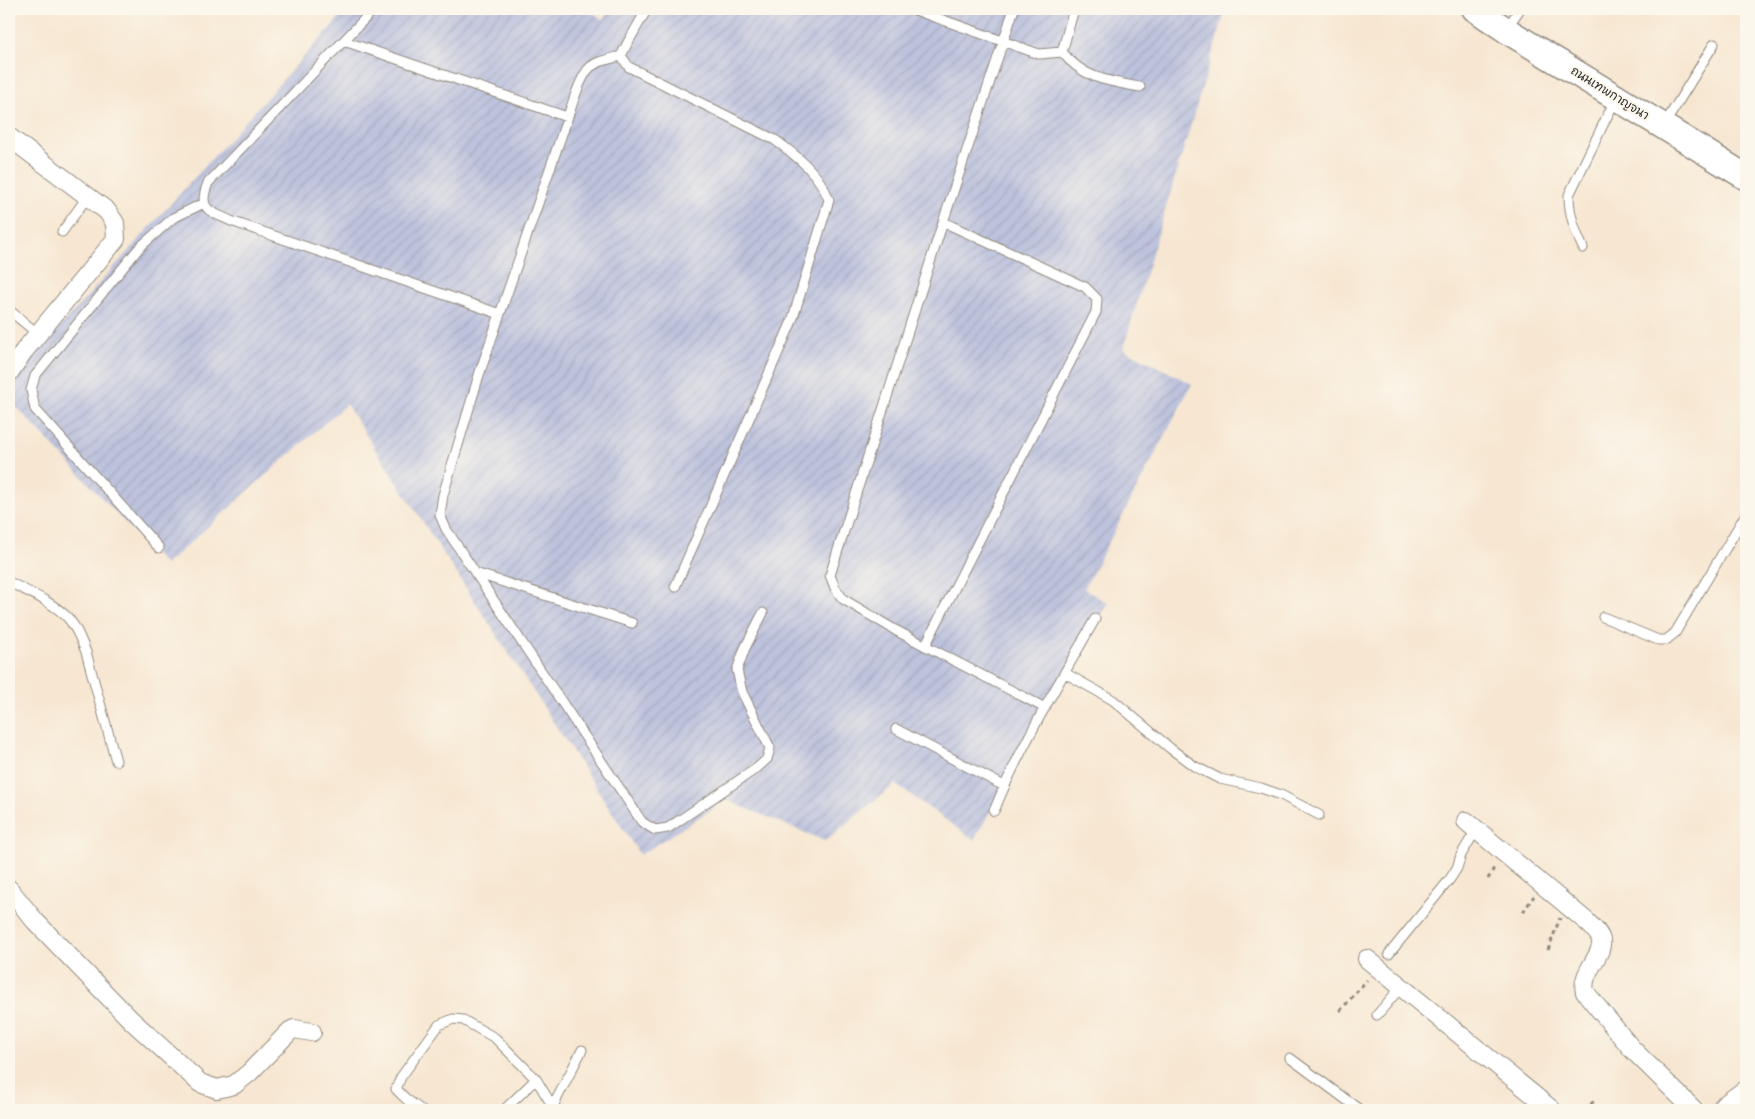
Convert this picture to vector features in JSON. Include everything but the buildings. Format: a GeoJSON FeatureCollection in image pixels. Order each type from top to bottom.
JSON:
{"type":"FeatureCollection","features":[{"type":"Feature","properties":{"kind":"street","name":"ถนนเทพกาญจนา"},"geometry":{"type":"LineString","coordinates":[[1475,9],[1506,30],[1746,177]]}},
{"type":"Feature","properties":{"kind":"street"},"geometry":{"type":"LineString","coordinates":[[9,137],[107,211],[115,223],[116,239],[38,334],[9,373]]}},
{"type":"Feature","properties":{"kind":"street"},"geometry":{"type":"LineString","coordinates":[[1471,825],[1592,926],[1601,941],[1600,948],[1584,982],[1585,992],[1632,1049],[1694,1110]]}},
{"type":"Feature","properties":{"kind":"street"},"geometry":{"type":"LineString","coordinates":[[9,889],[35,921],[130,1019],[200,1083],[217,1089],[234,1085],[249,1073],[290,1031],[294,1029],[312,1032]]}},
{"type":"Feature","properties":{"kind":"street"},"geometry":{"type":"LineString","coordinates":[[1372,964],[1552,1110]]}},
{"type":"Feature","properties":{"kind":"street"},"geometry":{"type":"LineString","coordinates":[[1720,1110],[1724,1104],[1746,1089]]}},
{"type":"Feature","properties":{"kind":"lane"},"geometry":{"type":"LineString","coordinates":[[374,9],[208,184],[203,195],[204,203],[208,211],[231,221],[500,314]]}},
{"type":"Feature","properties":{"kind":"lane"},"geometry":{"type":"LineString","coordinates":[[622,56],[647,9]]}},
{"type":"Feature","properties":{"kind":"lane"},"geometry":{"type":"LineString","coordinates":[[912,9],[1039,54],[1062,52]]}},
{"type":"Feature","properties":{"kind":"lane"},"geometry":{"type":"LineString","coordinates":[[1014,9],[942,222],[830,575],[835,588],[843,599],[895,630],[1045,708]]}},
{"type":"Feature","properties":{"kind":"lane"},"geometry":{"type":"LineString","coordinates":[[1062,52],[1074,9]]}},
{"type":"Feature","properties":{"kind":"lane"},"geometry":{"type":"LineString","coordinates":[[1506,30],[1520,9]]}},
{"type":"Feature","properties":{"kind":"lane"},"geometry":{"type":"LineString","coordinates":[[344,40],[567,117]]}},
{"type":"Feature","properties":{"kind":"lane"},"geometry":{"type":"LineString","coordinates":[[1663,126],[1714,44]]}},
{"type":"Feature","properties":{"kind":"lane"},"geometry":{"type":"LineString","coordinates":[[1062,52],[1071,63],[1097,79],[1140,87]]}},
{"type":"Feature","properties":{"kind":"lane"},"geometry":{"type":"LineString","coordinates":[[622,56],[594,63],[584,74],[567,117],[476,385],[443,495],[440,514],[446,529],[642,822],[655,830],[668,828],[757,768],[767,759],[770,748],[742,692],[737,670],[745,648],[763,613]]}},
{"type":"Feature","properties":{"kind":"lane"},"geometry":{"type":"LineString","coordinates":[[622,56],[629,67],[775,140],[793,153],[824,186],[829,200],[792,321],[675,587]]}},
{"type":"Feature","properties":{"kind":"lane"},"geometry":{"type":"LineString","coordinates":[[1583,248],[1573,226],[1568,196],[1616,98]]}},
{"type":"Feature","properties":{"kind":"lane"},"geometry":{"type":"LineString","coordinates":[[62,232],[88,196]]}},
{"type":"Feature","properties":{"kind":"lane"},"geometry":{"type":"LineString","coordinates":[[159,548],[36,409],[30,390],[35,376],[140,248],[173,218],[204,203]]}},
{"type":"Feature","properties":{"kind":"lane"},"geometry":{"type":"LineString","coordinates":[[925,646],[1096,312],[1097,300],[1085,287],[942,222]]}},
{"type":"Feature","properties":{"kind":"lane"},"geometry":{"type":"LineString","coordinates":[[9,310],[38,334]]}},
{"type":"Feature","properties":{"kind":"lane"},"geometry":{"type":"LineString","coordinates":[[1603,618],[1658,640],[1666,640],[1675,634],[1746,514]]}},
{"type":"Feature","properties":{"kind":"lane"},"geometry":{"type":"LineString","coordinates":[[475,573],[632,622]]}},
{"type":"Feature","properties":{"kind":"lane"},"geometry":{"type":"LineString","coordinates":[[9,582],[56,608],[68,618],[80,636],[116,761]]}},
{"type":"Feature","properties":{"kind":"lane"},"geometry":{"type":"LineString","coordinates":[[994,811],[1004,786],[1045,708],[1096,619]]}},
{"type":"Feature","properties":{"kind":"lane"},"geometry":{"type":"LineString","coordinates":[[1065,673],[1113,700],[1194,766],[1220,778],[1281,795],[1320,815]]}},
{"type":"Feature","properties":{"kind":"lane"},"geometry":{"type":"LineString","coordinates":[[896,729],[1004,786]]}},
{"type":"Feature","properties":{"kind":"lane"},"geometry":{"type":"LineString","coordinates":[[1389,954],[1457,868],[1471,825]]}},
{"type":"Feature","properties":{"kind":"lane"},"geometry":{"type":"LineString","coordinates":[[1377,1015],[1401,987]]}},
{"type":"Feature","properties":{"kind":"lane"},"geometry":{"type":"LineString","coordinates":[[421,1110],[406,1100],[396,1089],[401,1077],[439,1025],[453,1018],[463,1020],[495,1038],[536,1079],[552,1108]]}},
{"type":"Feature","properties":{"kind":"lane"},"geometry":{"type":"LineString","coordinates":[[552,1108],[582,1050]]}},
{"type":"Feature","properties":{"kind":"lane"},"geometry":{"type":"LineString","coordinates":[[1290,1058],[1360,1110]]}},
{"type":"Feature","properties":{"kind":"lane"},"geometry":{"type":"LineString","coordinates":[[504,1110],[536,1079]]}},
{"type":"Feature","properties":{"kind":"path"},"geometry":{"type":"LineString","coordinates":[[1548,950],[1565,904]]}},
{"type":"Feature","properties":{"kind":"path"},"geometry":{"type":"LineString","coordinates":[[1340,1012],[1372,964]]}},
{"type":"Feature","properties":{"kind":"path"},"geometry":{"type":"LineString","coordinates":[[1585,1110],[1595,1100]]}},
{"type":"Feature","properties":{"kind":"shaded area"},"geometry":{"type":"Polygon","coordinates":[[[347,9],[588,9],[603,20],[610,9],[1226,9],[1123,349],[1192,384],[1084,589],[1108,603],[974,840],[895,784],[825,841],[726,800],[640,855],[346,404],[165,565],[9,399],[9,392],[28,362],[347,9]]]}}]}
